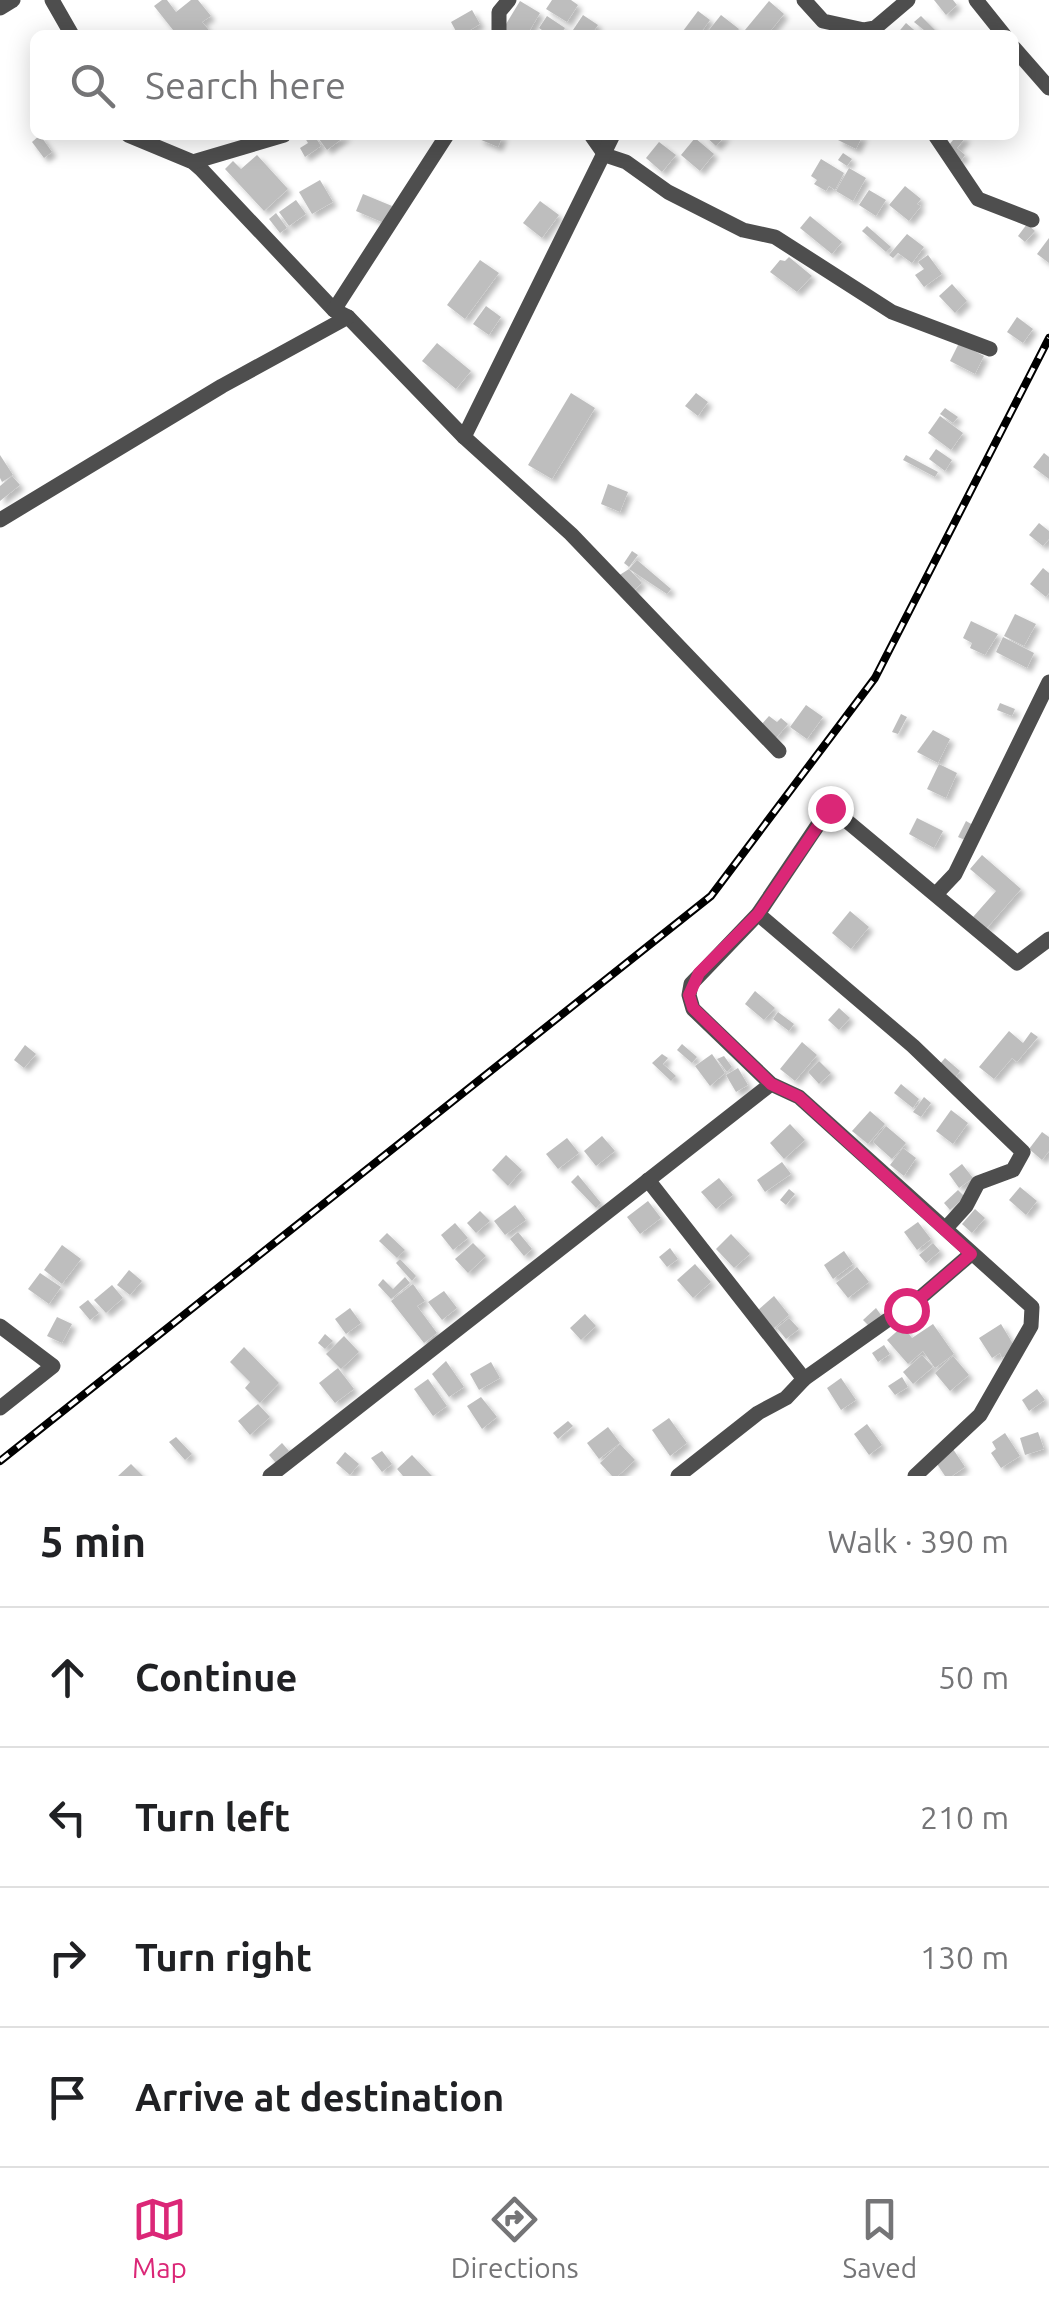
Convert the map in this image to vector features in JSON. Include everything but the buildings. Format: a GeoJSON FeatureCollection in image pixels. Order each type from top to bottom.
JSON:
{"type":"FeatureCollection","features":[{"type":"Feature","properties":{"kind":"street"},"geometry":{"type":"LineString","coordinates":[[0,8],[13,0]]}},
{"type":"Feature","properties":{"kind":"street"},"geometry":{"type":"LineString","coordinates":[[52,0],[69,30]]}},
{"type":"Feature","properties":{"kind":"street"},"geometry":{"type":"LineString","coordinates":[[804,0],[823,21],[858,30]]}},
{"type":"Feature","properties":{"kind":"street"},"geometry":{"type":"LineString","coordinates":[[870,30],[908,0]]}},
{"type":"Feature","properties":{"kind":"street"},"geometry":{"type":"LineString","coordinates":[[976,0],[1000,30]]}},
{"type":"Feature","properties":{"kind":"street"},"geometry":{"type":"LineString","coordinates":[[1019,54],[1049,88]]}},
{"type":"Feature","properties":{"kind":"street"},"geometry":{"type":"LineString","coordinates":[[140,140],[193,162],[464,438],[571,534],[779,751]]}},
{"type":"Feature","properties":{"kind":"street"},"geometry":{"type":"LineString","coordinates":[[193,162],[267,140]]}},
{"type":"Feature","properties":{"kind":"street"},"geometry":{"type":"LineString","coordinates":[[0,520],[341,314],[443,140]]}},
{"type":"Feature","properties":{"kind":"street"},"geometry":{"type":"LineString","coordinates":[[594,140],[605,155],[626,162],[668,192],[743,230],[775,236],[892,312],[990,349]]}},
{"type":"Feature","properties":{"kind":"street"},"geometry":{"type":"LineString","coordinates":[[464,438],[612,140]]}},
{"type":"Feature","properties":{"kind":"street"},"geometry":{"type":"LineString","coordinates":[[937,140],[978,199],[1032,220]]}},
{"type":"Feature","properties":{"kind":"street"},"geometry":{"type":"LineString","coordinates":[[936,894],[956,874],[1049,682]]}},
{"type":"Feature","properties":{"kind":"street"},"geometry":{"type":"LineString","coordinates":[[915,1476],[980,1415],[1031,1326],[1032,1308],[799,1097],[771,1084],[693,1008],[689,995],[699,973],[758,914],[830,808],[1017,963],[1049,939]]}},
{"type":"Feature","properties":{"kind":"street"},"geometry":{"type":"LineString","coordinates":[[758,914],[913,1046],[1024,1152],[1013,1170],[978,1184],[966,1206],[946,1228]]}},
{"type":"Feature","properties":{"kind":"street"},"geometry":{"type":"LineString","coordinates":[[270,1476],[771,1084]]}},
{"type":"Feature","properties":{"kind":"street"},"geometry":{"type":"LineString","coordinates":[[648,1180],[804,1379]]}},
{"type":"Feature","properties":{"kind":"street"},"geometry":{"type":"LineString","coordinates":[[678,1476],[758,1412],[786,1398],[804,1379],[906,1310],[971,1254]]}},
{"type":"Feature","properties":{"kind":"street"},"geometry":{"type":"LineString","coordinates":[[0,1326],[53,1366],[0,1408]]}},
{"type":"Feature","properties":{"kind":"railway"},"geometry":{"type":"LineString","coordinates":[[0,1461],[711,896],[875,678],[1049,338]]}},
{"type":"Feature","properties":{"kind":"route"},"geometry":{"type":"LineString","coordinates":[[830,808],[758,914],[699,973],[689,995],[693,1008],[771,1084],[799,1097],[971,1254],[906,1310]]}}]}
